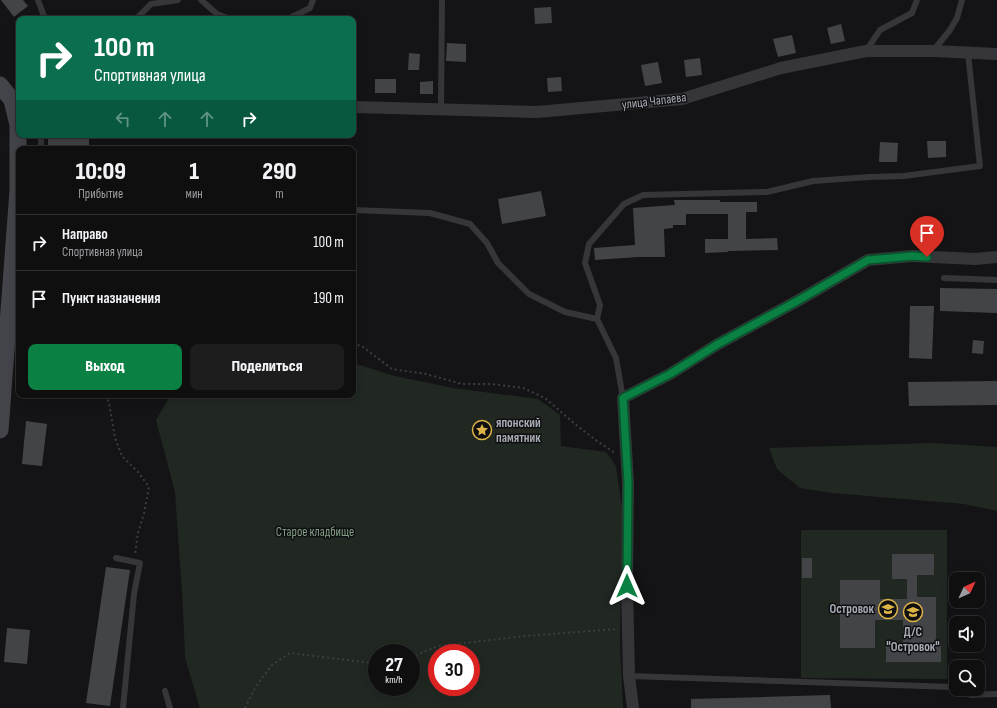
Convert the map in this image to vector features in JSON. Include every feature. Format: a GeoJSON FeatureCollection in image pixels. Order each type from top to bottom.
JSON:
{"type":"FeatureCollection","features":[{"type":"Feature","properties":{"kind":"main road"},"geometry":{"type":"LineString","coordinates":[[0,85],[16,98]]}},
{"type":"Feature","properties":{"kind":"main road"},"geometry":{"type":"LineString","coordinates":[[0,430],[15,292],[16,256]]}},
{"type":"Feature","properties":{"kind":"street","name":"улица Чапаева"},"geometry":{"type":"LineString","coordinates":[[356,107],[536,112],[682,99],[781,68],[866,51],[933,51],[997,54]]}},
{"type":"Feature","properties":{"kind":"street"},"geometry":{"type":"LineString","coordinates":[[633,708],[629,676],[628,483],[623,398],[670,374],[718,344],[868,260],[912,256],[975,259],[997,257]]}},
{"type":"Feature","properties":{"kind":"lane"},"geometry":{"type":"LineString","coordinates":[[38,0],[44,16]]}},
{"type":"Feature","properties":{"kind":"lane"},"geometry":{"type":"LineString","coordinates":[[139,16],[151,4],[178,0]]}},
{"type":"Feature","properties":{"kind":"lane"},"geometry":{"type":"LineString","coordinates":[[202,0],[217,14],[222,16]]}},
{"type":"Feature","properties":{"kind":"lane"},"geometry":{"type":"LineString","coordinates":[[294,16],[310,8],[313,0]]}},
{"type":"Feature","properties":{"kind":"lane"},"geometry":{"type":"LineString","coordinates":[[441,109],[442,0]]}},
{"type":"Feature","properties":{"kind":"lane"},"geometry":{"type":"LineString","coordinates":[[866,51],[880,30],[912,13],[917,0]]}},
{"type":"Feature","properties":{"kind":"lane"},"geometry":{"type":"LineString","coordinates":[[933,51],[950,30],[957,18],[962,0]]}},
{"type":"Feature","properties":{"kind":"lane"},"geometry":{"type":"LineString","coordinates":[[623,398],[616,358],[597,319],[600,305],[584,263],[588,244],[624,204],[643,195],[767,192],[813,182],[870,177],[904,176],[980,166],[968,53]]}},
{"type":"Feature","properties":{"kind":"lane"},"geometry":{"type":"LineString","coordinates":[[356,210],[430,213],[470,224],[487,243],[498,263],[528,294],[565,312],[597,319]]}},
{"type":"Feature","properties":{"kind":"lane"},"geometry":{"type":"LineString","coordinates":[[944,278],[997,280]]}},
{"type":"Feature","properties":{"kind":"lane"},"geometry":{"type":"LineString","coordinates":[[116,558],[140,563],[134,594],[123,708]]}},
{"type":"Feature","properties":{"kind":"lane"},"geometry":{"type":"LineString","coordinates":[[629,676],[949,687]]}},
{"type":"Feature","properties":{"kind":"lane"},"geometry":{"type":"LineString","coordinates":[[165,691],[170,708]]}},
{"type":"Feature","properties":{"kind":"lane"},"geometry":{"type":"LineString","coordinates":[[985,694],[997,694]]}},
{"type":"Feature","properties":{"kind":"path"},"geometry":{"type":"LineString","coordinates":[[356,344],[392,369],[426,374],[462,384],[492,384],[523,388],[545,398],[597,441],[627,460]]}},
{"type":"Feature","properties":{"kind":"path"},"geometry":{"type":"LineString","coordinates":[[107,398],[116,438],[122,456],[149,486],[134,557]]}},
{"type":"Feature","properties":{"kind":"path"},"geometry":{"type":"LineString","coordinates":[[420,653],[438,646],[525,636],[628,628]]}},
{"type":"Feature","properties":{"kind":"path"},"geometry":{"type":"LineString","coordinates":[[245,708],[256,686],[272,665],[290,652],[368,662]]}},
{"type":"Feature","properties":{"kind":"green space","name":"Старое кладбище"},"geometry":{"type":"Polygon","coordinates":[[[356,364],[395,376],[453,388],[538,399],[560,415],[561,446],[606,452],[616,466],[622,509],[620,644],[623,708],[200,708],[185,658],[175,492],[156,420],[169,398],[356,398],[356,364]]]}},
{"type":"Feature","properties":{"kind":"green space"},"geometry":{"type":"Polygon","coordinates":[[[934,443],[997,447],[997,511],[964,504],[832,493],[800,488],[777,469],[769,448],[934,443]]]}},
{"type":"Feature","properties":{"kind":"green space"},"geometry":{"type":"Polygon","coordinates":[[[801,530],[947,530],[947,679],[801,678],[801,530]]]}},
{"type":"Feature","properties":{"kind":"building"},"geometry":{"type":"Polygon","coordinates":[[[1,0],[23,0],[28,6],[14,17],[1,0]]]}},
{"type":"Feature","properties":{"kind":"building"},"geometry":{"type":"Polygon","coordinates":[[[551,7],[552,23],[535,24],[534,8],[551,7]]]}},
{"type":"Feature","properties":{"kind":"building"},"geometry":{"type":"Polygon","coordinates":[[[841,24],[845,41],[831,44],[827,28],[841,24]]]}},
{"type":"Feature","properties":{"kind":"building"},"geometry":{"type":"Polygon","coordinates":[[[792,35],[796,53],[778,57],[773,39],[792,35]]]}},
{"type":"Feature","properties":{"kind":"building"},"geometry":{"type":"Polygon","coordinates":[[[447,43],[466,44],[466,62],[446,61],[447,43]]]}},
{"type":"Feature","properties":{"kind":"building"},"geometry":{"type":"Polygon","coordinates":[[[409,53],[420,54],[419,70],[408,70],[409,53]]]}},
{"type":"Feature","properties":{"kind":"building"},"geometry":{"type":"Polygon","coordinates":[[[700,58],[702,75],[686,77],[684,60],[700,58]]]}},
{"type":"Feature","properties":{"kind":"building"},"geometry":{"type":"Polygon","coordinates":[[[658,62],[662,83],[645,86],[641,65],[658,62]]]}},
{"type":"Feature","properties":{"kind":"building"},"geometry":{"type":"Polygon","coordinates":[[[561,77],[562,91],[548,92],[547,78],[561,77]]]}},
{"type":"Feature","properties":{"kind":"building"},"geometry":{"type":"Polygon","coordinates":[[[375,79],[396,79],[396,93],[375,93],[375,79]]]}},
{"type":"Feature","properties":{"kind":"building"},"geometry":{"type":"Polygon","coordinates":[[[433,81],[433,94],[420,94],[420,82],[433,81]]]}},
{"type":"Feature","properties":{"kind":"building"},"geometry":{"type":"Polygon","coordinates":[[[48,138],[89,138],[89,146],[48,146],[48,138]]]}},
{"type":"Feature","properties":{"kind":"building"},"geometry":{"type":"Polygon","coordinates":[[[927,141],[946,141],[946,157],[928,158],[927,141]]]}},
{"type":"Feature","properties":{"kind":"building"},"geometry":{"type":"Polygon","coordinates":[[[880,142],[898,143],[897,162],[879,162],[880,142]]]}},
{"type":"Feature","properties":{"kind":"building"},"geometry":{"type":"Polygon","coordinates":[[[541,191],[546,216],[502,224],[498,199],[541,191]]]}},
{"type":"Feature","properties":{"kind":"building"},"geometry":{"type":"Polygon","coordinates":[[[674,200],[757,202],[757,212],[746,212],[746,239],[777,238],[778,250],[705,253],[705,239],[728,239],[728,214],[686,214],[686,225],[673,225],[673,228],[664,229],[665,257],[595,260],[594,248],[635,245],[633,208],[675,205],[674,200]]]}},
{"type":"Feature","properties":{"kind":"building"},"geometry":{"type":"Polygon","coordinates":[[[940,288],[997,289],[997,313],[940,311],[940,288]]]}},
{"type":"Feature","properties":{"kind":"building"},"geometry":{"type":"Polygon","coordinates":[[[910,306],[934,306],[932,359],[909,358],[910,306]]]}},
{"type":"Feature","properties":{"kind":"building"},"geometry":{"type":"Polygon","coordinates":[[[973,340],[984,341],[983,354],[972,353],[973,340]]]}},
{"type":"Feature","properties":{"kind":"building"},"geometry":{"type":"Polygon","coordinates":[[[997,381],[997,405],[909,406],[908,382],[997,381]]]}},
{"type":"Feature","properties":{"kind":"building"},"geometry":{"type":"Polygon","coordinates":[[[26,421],[47,424],[42,466],[22,464],[26,421]]]}},
{"type":"Feature","properties":{"kind":"building","name":"Островок"},"geometry":{"type":"Polygon","coordinates":[[[892,554],[934,554],[934,575],[917,575],[917,597],[936,597],[936,640],[941,640],[941,662],[886,662],[886,643],[903,643],[903,620],[875,620],[875,648],[840,648],[840,580],[880,580],[880,599],[907,599],[907,579],[892,579],[892,554]]]}},
{"type":"Feature","properties":{"kind":"building"},"geometry":{"type":"Polygon","coordinates":[[[802,558],[812,558],[812,578],[802,578],[802,558]]]}},
{"type":"Feature","properties":{"kind":"building"},"geometry":{"type":"Polygon","coordinates":[[[106,567],[130,570],[110,706],[86,703],[106,567]]]}},
{"type":"Feature","properties":{"kind":"building"},"geometry":{"type":"Polygon","coordinates":[[[7,628],[30,630],[27,664],[4,662],[7,628]]]}},
{"type":"Feature","properties":{"kind":"building"},"geometry":{"type":"Polygon","coordinates":[[[830,695],[831,708],[691,708],[691,699],[830,695]]]}},
{"type":"Feature","properties":{"kind":"place","name":"японский памятник"},"geometry":{"type":"Point","coordinates":[482,430]}},
{"type":"Feature","properties":{"kind":"place","name":"Островок"},"geometry":{"type":"Point","coordinates":[888,609]}},
{"type":"Feature","properties":{"kind":"place","name":"Д/С \"Островок\""},"geometry":{"type":"Point","coordinates":[913,612]}},
{"type":"Feature","properties":{"kind":"route"},"geometry":{"type":"LineString","coordinates":[[627,586],[628,483],[623,398],[670,374],[718,344],[868,260],[912,256],[927,257]]}}]}
